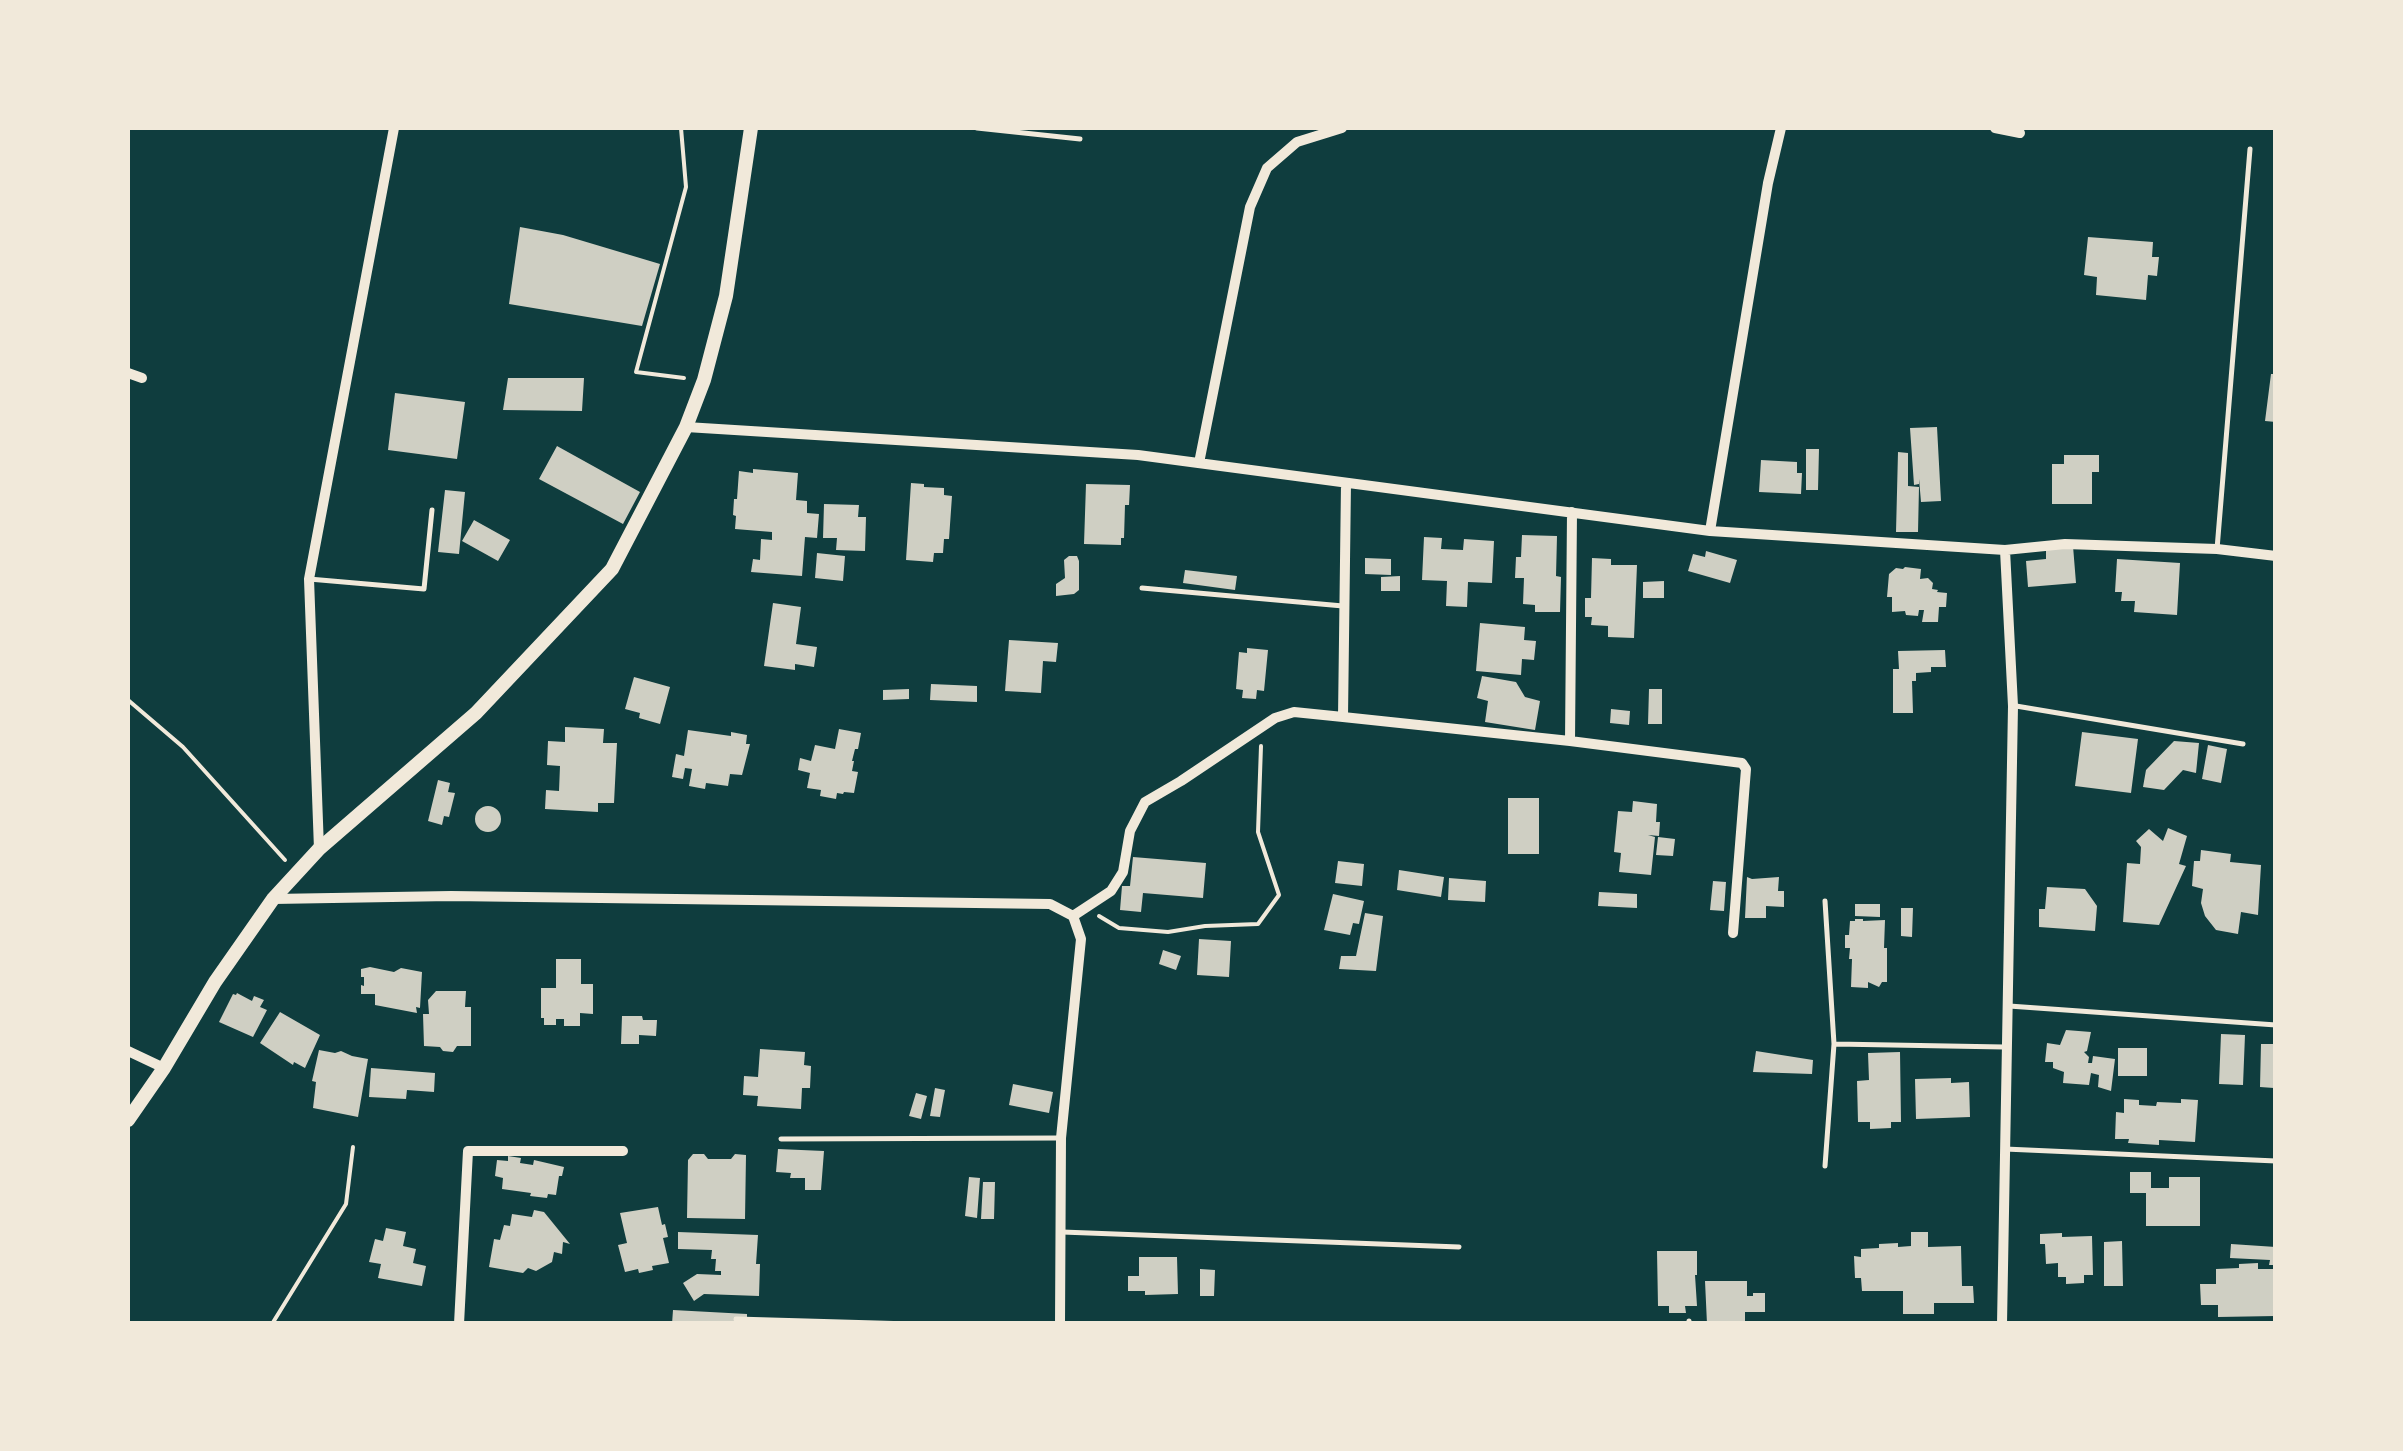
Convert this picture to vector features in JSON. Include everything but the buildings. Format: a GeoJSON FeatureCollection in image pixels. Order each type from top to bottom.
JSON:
{"type":"FeatureCollection","features":[{"type":"Feature","properties":{"kind":"street"},"geometry":{"type":"LineString","coordinates":[[319,849],[310,579],[394,128]]}},
{"type":"Feature","properties":{"kind":"street"},"geometry":{"type":"LineString","coordinates":[[128,1120],[273,899],[319,849],[476,714],[612,568],[686,426],[704,380],[726,296],[751,128]]}},
{"type":"Feature","properties":{"kind":"street"},"geometry":{"type":"LineString","coordinates":[[1199,463],[1250,207],[1267,168],[1297,142],[1342,128]]}},
{"type":"Feature","properties":{"kind":"street"},"geometry":{"type":"LineString","coordinates":[[1710,531],[1768,184],[1781,128]]}},
{"type":"Feature","properties":{"kind":"street"},"geometry":{"type":"LineString","coordinates":[[1995,128],[2020,133]]}},
{"type":"Feature","properties":{"kind":"street"},"geometry":{"type":"LineString","coordinates":[[128,373],[142,378]]}},
{"type":"Feature","properties":{"kind":"street"},"geometry":{"type":"LineString","coordinates":[[686,426],[1138,455],[1710,531],[2006,550],[2065,544],[2276,556]]}},
{"type":"Feature","properties":{"kind":"street"},"geometry":{"type":"LineString","coordinates":[[1344,717],[1346,482]]}},
{"type":"Feature","properties":{"kind":"street"},"geometry":{"type":"LineString","coordinates":[[1570,741],[1572,512]]}},
{"type":"Feature","properties":{"kind":"street"},"geometry":{"type":"LineString","coordinates":[[2002,1324],[2013,706],[2006,550]]}},
{"type":"Feature","properties":{"kind":"street"},"geometry":{"type":"LineString","coordinates":[[1073,916],[1110,891],[1124,872],[1130,831],[1145,802],[1275,718],[1294,712],[1742,763],[1746,766],[1733,933]]}},
{"type":"Feature","properties":{"kind":"street"},"geometry":{"type":"LineString","coordinates":[[273,899],[451,896],[1050,904],[1073,916],[1081,938],[1061,1138],[1060,1324]]}},
{"type":"Feature","properties":{"kind":"street"},"geometry":{"type":"LineString","coordinates":[[128,1051],[164,1068]]}},
{"type":"Feature","properties":{"kind":"street"},"geometry":{"type":"LineString","coordinates":[[458,1324],[468,1151],[622,1151]]}},
{"type":"Feature","properties":{"kind":"lane"},"geometry":{"type":"LineString","coordinates":[[977,128],[1080,139]]}},
{"type":"Feature","properties":{"kind":"lane"},"geometry":{"type":"LineString","coordinates":[[2217,550],[2250,150]]}},
{"type":"Feature","properties":{"kind":"lane"},"geometry":{"type":"LineString","coordinates":[[310,579],[424,589],[432,510]]}},
{"type":"Feature","properties":{"kind":"lane"},"geometry":{"type":"LineString","coordinates":[[1142,588],[1344,606]]}},
{"type":"Feature","properties":{"kind":"lane"},"geometry":{"type":"LineString","coordinates":[[2013,706],[2243,744]]}},
{"type":"Feature","properties":{"kind":"lane"},"geometry":{"type":"LineString","coordinates":[[1824,901],[1834,1044],[1826,1166]]}},
{"type":"Feature","properties":{"kind":"lane"},"geometry":{"type":"LineString","coordinates":[[2008,1006],[2276,1025]]}},
{"type":"Feature","properties":{"kind":"lane"},"geometry":{"type":"LineString","coordinates":[[1834,1044],[2007,1048]]}},
{"type":"Feature","properties":{"kind":"lane"},"geometry":{"type":"LineString","coordinates":[[781,1140],[1061,1138]]}},
{"type":"Feature","properties":{"kind":"lane"},"geometry":{"type":"LineString","coordinates":[[2005,1149],[2276,1161]]}},
{"type":"Feature","properties":{"kind":"lane"},"geometry":{"type":"LineString","coordinates":[[1062,1232],[1459,1247]]}},
{"type":"Feature","properties":{"kind":"lane"},"geometry":{"type":"LineString","coordinates":[[736,1319],[911,1324]]}},
{"type":"Feature","properties":{"kind":"path"},"geometry":{"type":"LineString","coordinates":[[681,128],[686,187],[636,372],[704,380]]}},
{"type":"Feature","properties":{"kind":"path"},"geometry":{"type":"LineString","coordinates":[[128,700],[183,747],[297,873]]}},
{"type":"Feature","properties":{"kind":"path"},"geometry":{"type":"LineString","coordinates":[[1086,908],[1119,928],[1168,932],[1258,924],[1279,895],[1258,832],[1262,727]]}},
{"type":"Feature","properties":{"kind":"path"},"geometry":{"type":"LineString","coordinates":[[272,1324],[346,1204],[353,1146]]}}]}
